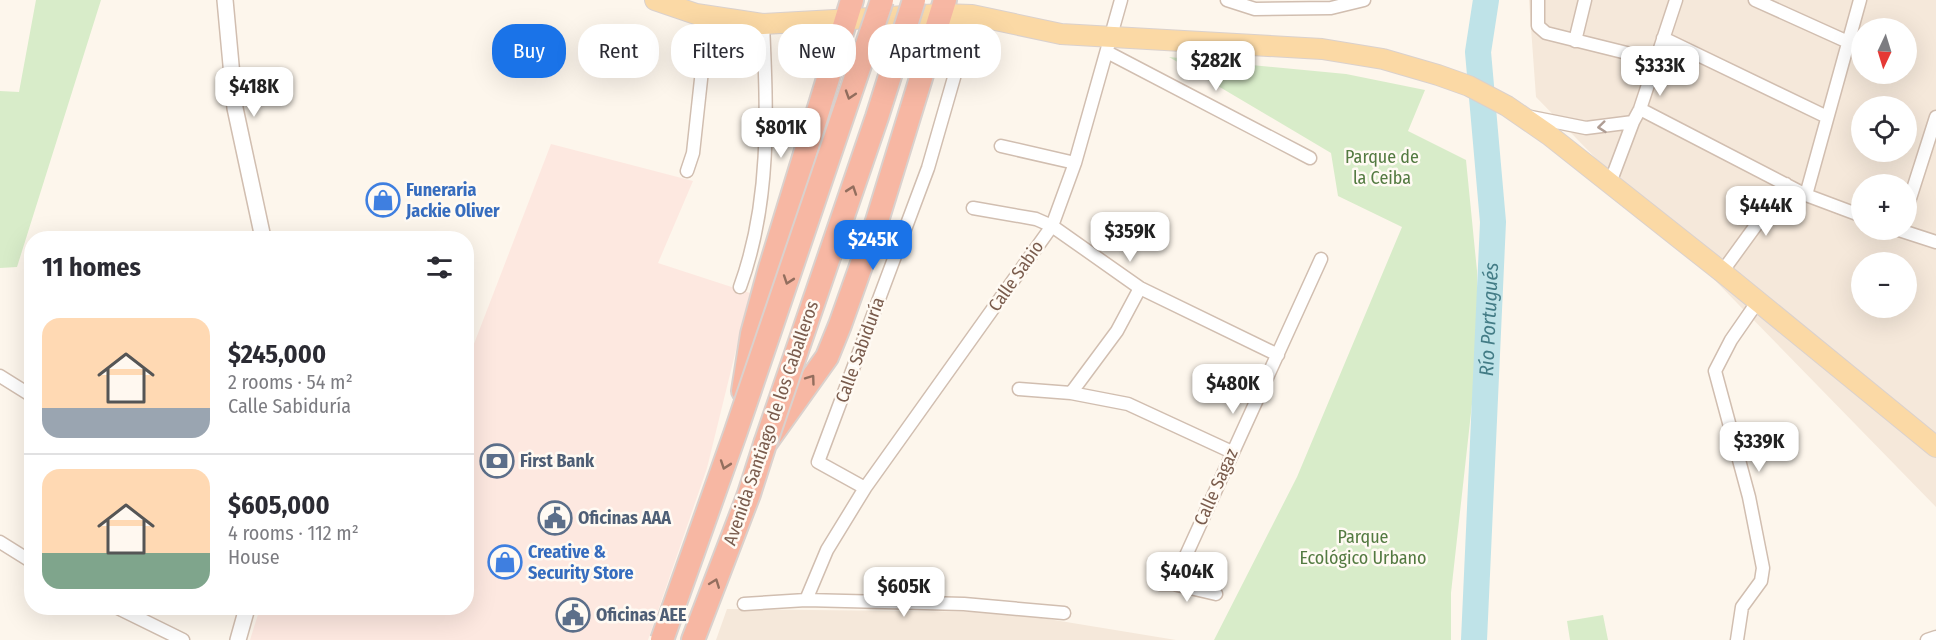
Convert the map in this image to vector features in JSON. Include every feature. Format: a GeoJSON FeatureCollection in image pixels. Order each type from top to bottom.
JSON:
{"type":"FeatureCollection","features":[{"type":"Feature","properties":{"kind":"highway","name":"Avenida Santiago de los Caballeros"},"geometry":{"type":"LineString","coordinates":[[662,640],[735,434],[882,0]]}},
{"type":"Feature","properties":{"kind":"highway","name":"Avenida Santiago de los Caballeros"},"geometry":{"type":"LineString","coordinates":[[694,639],[748,494],[877,117],[914,0]]}},
{"type":"Feature","properties":{"kind":"highway"},"geometry":{"type":"LineString","coordinates":[[765,444],[827,357],[851,297],[944,7]]}},
{"type":"Feature","properties":{"kind":"highway"},"geometry":{"type":"LineString","coordinates":[[735,434],[752,334],[849,10]]}},
{"type":"Feature","properties":{"kind":"main road"},"geometry":{"type":"LineString","coordinates":[[655,0],[687,5],[708,15],[763,24],[849,10],[944,7],[1109,44],[1322,50],[1383,59],[1438,75],[1468,86],[1507,106],[1549,135],[1758,301],[1936,447]]}},
{"type":"Feature","properties":{"kind":"street"},"geometry":{"type":"LineString","coordinates":[[225,0],[235,108],[261,231]]}},
{"type":"Feature","properties":{"kind":"street","name":"Calle Sabio"},"geometry":{"type":"LineString","coordinates":[[806,600],[827,550],[865,488],[1052,226],[1076,163],[1121,0]]}},
{"type":"Feature","properties":{"kind":"street"},"geometry":{"type":"LineString","coordinates":[[1227,0],[1255,9],[1331,8],[1364,0]]}},
{"type":"Feature","properties":{"kind":"street"},"geometry":{"type":"LineString","coordinates":[[1538,0],[1540,30],[1575,41],[1655,60]]}},
{"type":"Feature","properties":{"kind":"street"},"geometry":{"type":"LineString","coordinates":[[1575,41],[1585,0]]}},
{"type":"Feature","properties":{"kind":"street"},"geometry":{"type":"LineString","coordinates":[[1610,183],[1640,109],[1676,0]]}},
{"type":"Feature","properties":{"kind":"street"},"geometry":{"type":"LineString","coordinates":[[1755,0],[1848,42]]}},
{"type":"Feature","properties":{"kind":"street"},"geometry":{"type":"LineString","coordinates":[[1806,195],[1860,0]]}},
{"type":"Feature","properties":{"kind":"street"},"geometry":{"type":"LineString","coordinates":[[687,171],[693,153],[708,15]]}},
{"type":"Feature","properties":{"kind":"street","name":"Calle Sabiduría"},"geometry":{"type":"LineString","coordinates":[[865,488],[818,462],[928,168],[972,15]]}},
{"type":"Feature","properties":{"kind":"street"},"geometry":{"type":"LineString","coordinates":[[1663,38],[1827,117]]}},
{"type":"Feature","properties":{"kind":"street"},"geometry":{"type":"LineString","coordinates":[[1109,44],[1310,158]]}},
{"type":"Feature","properties":{"kind":"street"},"geometry":{"type":"LineString","coordinates":[[740,287],[752,255],[765,177],[767,139],[765,78]]}},
{"type":"Feature","properties":{"kind":"street"},"geometry":{"type":"LineString","coordinates":[[1640,109],[1806,195],[1851,212]]}},
{"type":"Feature","properties":{"kind":"street"},"geometry":{"type":"LineString","coordinates":[[1521,115],[1586,128],[1633,122]]}},
{"type":"Feature","properties":{"kind":"street"},"geometry":{"type":"LineString","coordinates":[[1917,177],[1936,117]]}},
{"type":"Feature","properties":{"kind":"street"},"geometry":{"type":"LineString","coordinates":[[1001,146],[1076,163]]}},
{"type":"Feature","properties":{"kind":"street"},"geometry":{"type":"LineString","coordinates":[[1722,272],[1786,184]]}},
{"type":"Feature","properties":{"kind":"street"},"geometry":{"type":"LineString","coordinates":[[973,208],[1036,219],[1052,226],[1140,288],[1278,355]]}},
{"type":"Feature","properties":{"kind":"street"},"geometry":{"type":"LineString","coordinates":[[1917,236],[1936,242]]}},
{"type":"Feature","properties":{"kind":"street","name":"Calle Sagaz"},"geometry":{"type":"LineString","coordinates":[[1216,594],[1166,584],[1232,452],[1322,259]]}},
{"type":"Feature","properties":{"kind":"street"},"geometry":{"type":"LineString","coordinates":[[1071,393],[1117,331],[1140,288]]}},
{"type":"Feature","properties":{"kind":"street"},"geometry":{"type":"LineString","coordinates":[[1737,640],[1742,606],[1761,580],[1763,567],[1749,497],[1715,371],[1731,340],[1758,301]]}},
{"type":"Feature","properties":{"kind":"street"},"geometry":{"type":"LineString","coordinates":[[0,376],[24,391]]}},
{"type":"Feature","properties":{"kind":"street"},"geometry":{"type":"LineString","coordinates":[[1019,389],[1071,393],[1128,405],[1232,452]]}},
{"type":"Feature","properties":{"kind":"street"},"geometry":{"type":"LineString","coordinates":[[0,542],[24,557]]}},
{"type":"Feature","properties":{"kind":"street"},"geometry":{"type":"LineString","coordinates":[[744,604],[806,600],[964,604],[1064,613]]}},
{"type":"Feature","properties":{"kind":"street"},"geometry":{"type":"LineString","coordinates":[[132,615],[183,640]]}},
{"type":"Feature","properties":{"kind":"street"},"geometry":{"type":"LineString","coordinates":[[238,640],[245,615]]}},
{"type":"Feature","properties":{"kind":"street"},"geometry":{"type":"LineString","coordinates":[[1926,640],[1936,637]]}},
{"type":"Feature","properties":{"kind":"shaded area"},"geometry":{"type":"Polygon","coordinates":[[[1529,0],[1936,0],[1936,507],[1536,97],[1529,0]]]}},
{"type":"Feature","properties":{"kind":"shaded area"},"geometry":{"type":"Polygon","coordinates":[[[551,144],[693,181],[658,263],[750,293],[707,468],[648,640],[250,640],[258,615],[474,615],[474,344],[551,144]]]}},
{"type":"Feature","properties":{"kind":"shaded area"},"geometry":{"type":"Polygon","coordinates":[[[727,609],[1006,612],[1176,640],[716,640],[727,609]]]}},
{"type":"Feature","properties":{"kind":"green space"},"geometry":{"type":"Polygon","coordinates":[[[36,0],[101,0],[28,231],[24,231],[24,245],[17,267],[0,268],[0,91],[19,92],[36,0]]]}},
{"type":"Feature","properties":{"kind":"green space","name":"Parque Ecológico Urbano"},"geometry":{"type":"Polygon","coordinates":[[[1169,57],[1346,74],[1425,90],[1408,131],[1466,160],[1477,271],[1478,336],[1451,593],[1451,640],[1214,640],[1297,477],[1402,227],[1338,196],[1331,153],[1169,57]]]}},
{"type":"Feature","properties":{"kind":"green space"},"geometry":{"type":"Polygon","coordinates":[[[1603,615],[1608,640],[1570,640],[1567,621],[1603,615]]]}},
{"type":"Feature","properties":{"kind":"waterway","name":"Río Portugués"},"geometry":{"type":"LineString","coordinates":[[1474,640],[1493,222],[1478,52],[1486,0]]}},
{"type":"Feature","properties":{"kind":"place","name":"Funeraria Jackie Oliver"},"geometry":{"type":"Point","coordinates":[383,200]}},
{"type":"Feature","properties":{"kind":"place","name":"First Bank"},"geometry":{"type":"Point","coordinates":[497,461]}},
{"type":"Feature","properties":{"kind":"place","name":"Oficinas AAA"},"geometry":{"type":"Point","coordinates":[555,518]}},
{"type":"Feature","properties":{"kind":"place","name":"Creative & Security Store"},"geometry":{"type":"Point","coordinates":[505,562]}},
{"type":"Feature","properties":{"kind":"place","name":"Oficinas AEE"},"geometry":{"type":"Point","coordinates":[573,615]}},
{"type":"Feature","properties":{"kind":"park label","name":"Parque de la Ceiba"},"geometry":{"type":"Point","coordinates":[1382,167]}}]}
